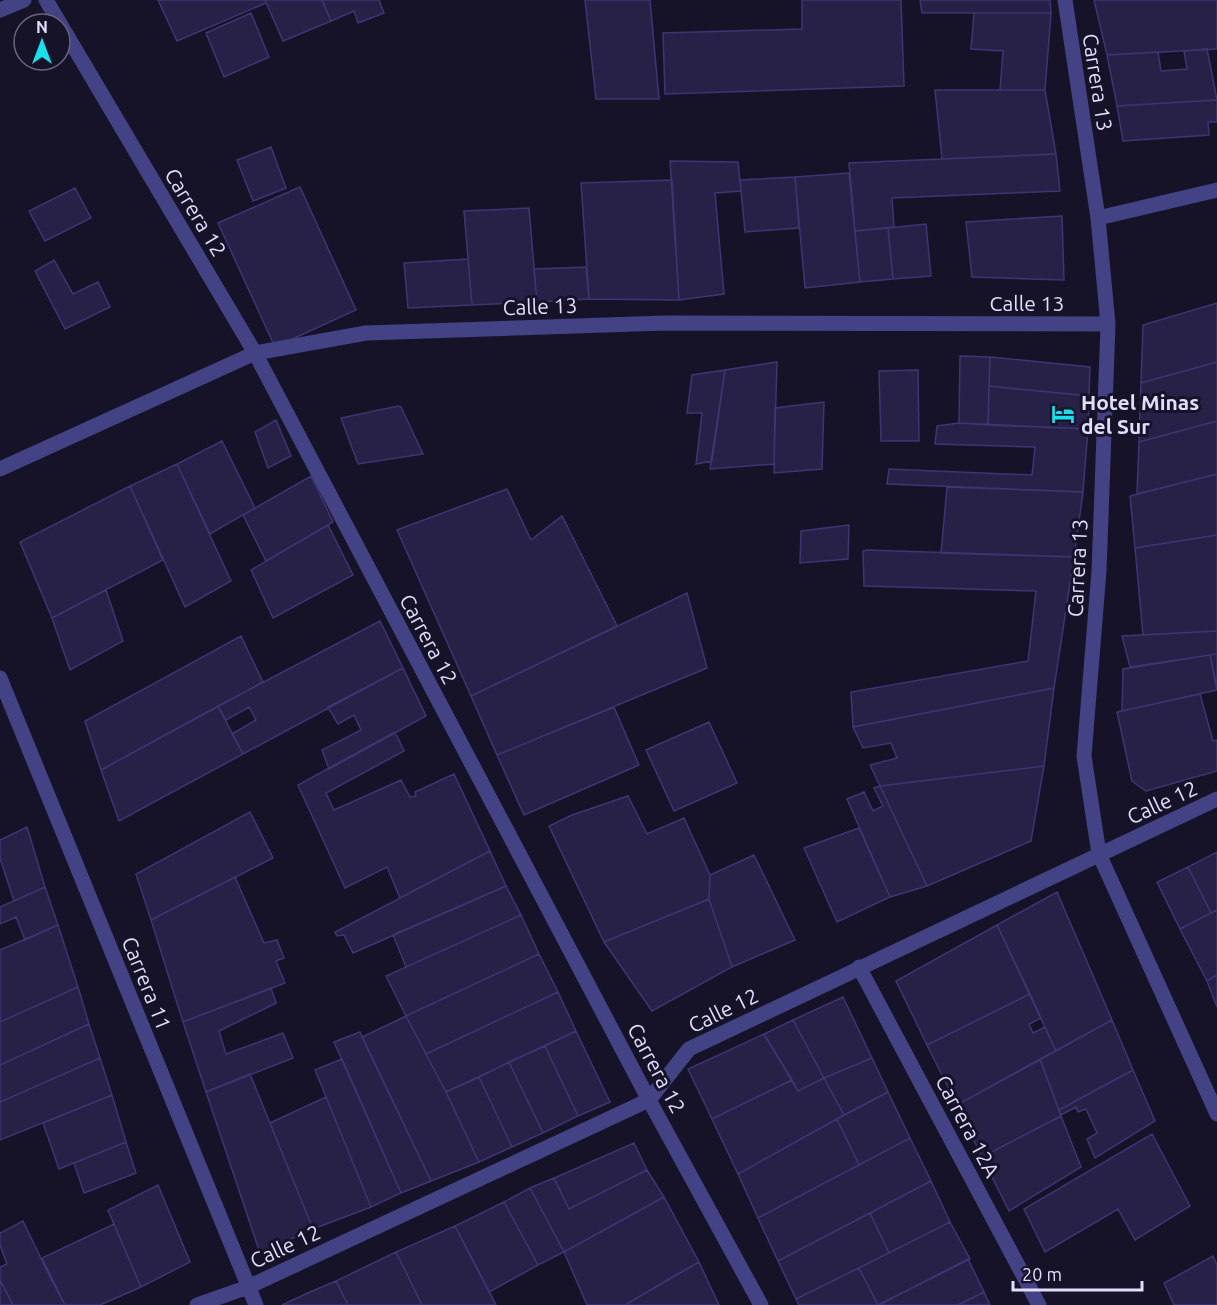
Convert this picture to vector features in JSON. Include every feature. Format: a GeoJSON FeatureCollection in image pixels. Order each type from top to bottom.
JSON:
{"type":"FeatureCollection","features":[{"type":"Feature","properties":{"kind":"street"},"geometry":{"type":"LineString","coordinates":[[0,10],[24,0]]}},
{"type":"Feature","properties":{"kind":"street","name":"Carrera 12"},"geometry":{"type":"LineString","coordinates":[[46,0],[255,353],[649,1100],[761,1305]]}},
{"type":"Feature","properties":{"kind":"street","name":"Carrera 13"},"geometry":{"type":"LineString","coordinates":[[1065,0],[1098,218],[1108,324],[1099,571],[1084,756],[1099,854],[1217,1114]]}},
{"type":"Feature","properties":{"kind":"street"},"geometry":{"type":"LineString","coordinates":[[1098,218],[1217,190]]}},
{"type":"Feature","properties":{"kind":"street","name":"Calle 13"},"geometry":{"type":"LineString","coordinates":[[0,469],[255,353],[366,333],[665,323],[1108,324]]}},
{"type":"Feature","properties":{"kind":"street","name":"Carrera 11"},"geometry":{"type":"LineString","coordinates":[[0,678],[255,1305]]}},
{"type":"Feature","properties":{"kind":"street","name":"Calle 12"},"geometry":{"type":"LineString","coordinates":[[197,1305],[248,1287],[649,1100],[689,1049],[1217,799]]}},
{"type":"Feature","properties":{"kind":"street","name":"Carrera 12A"},"geometry":{"type":"LineString","coordinates":[[860,967],[1039,1305]]}},
{"type":"Feature","properties":{"kind":"building"},"geometry":{"type":"Polygon","coordinates":[[[158,0],[265,0],[266,3],[177,41],[158,0]]]}},
{"type":"Feature","properties":{"kind":"building"},"geometry":{"type":"Polygon","coordinates":[[[265,0],[322,0],[331,21],[283,41],[265,0]]]}},
{"type":"Feature","properties":{"kind":"building"},"geometry":{"type":"Polygon","coordinates":[[[322,0],[379,0],[384,13],[358,23],[354,11],[331,21],[322,0]]]}},
{"type":"Feature","properties":{"kind":"building"},"geometry":{"type":"Polygon","coordinates":[[[585,0],[650,0],[659,99],[596,99],[585,0]]]}},
{"type":"Feature","properties":{"kind":"building"},"geometry":{"type":"Polygon","coordinates":[[[802,0],[901,0],[904,86],[665,94],[663,33],[802,29],[802,0]]]}},
{"type":"Feature","properties":{"kind":"building"},"geometry":{"type":"Polygon","coordinates":[[[920,0],[1050,0],[1051,13],[922,13],[920,0]]]}},
{"type":"Feature","properties":{"kind":"building"},"geometry":{"type":"Polygon","coordinates":[[[1094,0],[1217,0],[1217,49],[1107,55],[1094,0]]]}},
{"type":"Feature","properties":{"kind":"building"},"geometry":{"type":"Polygon","coordinates":[[[251,13],[269,57],[224,77],[206,33],[251,13]]]}},
{"type":"Feature","properties":{"kind":"building"},"geometry":{"type":"Polygon","coordinates":[[[974,13],[1051,13],[1045,90],[1000,90],[1003,51],[971,49],[974,13]]]}},
{"type":"Feature","properties":{"kind":"building"},"geometry":{"type":"Polygon","coordinates":[[[1207,49],[1217,100],[1117,106],[1107,55],[1158,52],[1161,71],[1187,69],[1184,51],[1207,49]]]}},
{"type":"Feature","properties":{"kind":"building"},"geometry":{"type":"Polygon","coordinates":[[[935,90],[1045,90],[1056,154],[942,159],[935,90]]]}},
{"type":"Feature","properties":{"kind":"building"},"geometry":{"type":"Polygon","coordinates":[[[1217,100],[1217,122],[1208,122],[1209,135],[1123,141],[1117,106],[1217,100]]]}},
{"type":"Feature","properties":{"kind":"building"},"geometry":{"type":"Polygon","coordinates":[[[271,147],[286,188],[253,201],[237,160],[271,147]]]}},
{"type":"Feature","properties":{"kind":"building"},"geometry":{"type":"Polygon","coordinates":[[[1056,154],[1060,191],[892,198],[894,227],[855,231],[849,163],[1056,154]]]}},
{"type":"Feature","properties":{"kind":"building"},"geometry":{"type":"Polygon","coordinates":[[[670,161],[738,162],[741,191],[715,193],[724,294],[679,300],[670,161]]]}},
{"type":"Feature","properties":{"kind":"building"},"geometry":{"type":"Polygon","coordinates":[[[849,173],[860,282],[805,288],[795,177],[849,173]]]}},
{"type":"Feature","properties":{"kind":"building"},"geometry":{"type":"Polygon","coordinates":[[[795,177],[799,228],[745,232],[740,180],[795,177]]]}},
{"type":"Feature","properties":{"kind":"building"},"geometry":{"type":"Polygon","coordinates":[[[672,180],[679,300],[589,299],[581,183],[672,180]]]}},
{"type":"Feature","properties":{"kind":"building"},"geometry":{"type":"Polygon","coordinates":[[[300,187],[356,310],[275,347],[218,223],[300,187]]]}},
{"type":"Feature","properties":{"kind":"building"},"geometry":{"type":"Polygon","coordinates":[[[75,188],[91,218],[45,241],[29,211],[75,188]]]}},
{"type":"Feature","properties":{"kind":"building"},"geometry":{"type":"Polygon","coordinates":[[[529,208],[537,302],[472,305],[464,211],[529,208]]]}},
{"type":"Feature","properties":{"kind":"building"},"geometry":{"type":"Polygon","coordinates":[[[1062,216],[1064,280],[972,277],[966,222],[1062,216]]]}},
{"type":"Feature","properties":{"kind":"building"},"geometry":{"type":"Polygon","coordinates":[[[926,224],[931,276],[893,279],[888,228],[926,224]]]}},
{"type":"Feature","properties":{"kind":"building"},"geometry":{"type":"Polygon","coordinates":[[[888,228],[893,279],[860,282],[855,231],[888,228]]]}},
{"type":"Feature","properties":{"kind":"building"},"geometry":{"type":"Polygon","coordinates":[[[468,259],[472,305],[408,308],[404,263],[468,259]]]}},
{"type":"Feature","properties":{"kind":"building"},"geometry":{"type":"Polygon","coordinates":[[[54,260],[73,294],[98,282],[110,307],[65,329],[35,271],[54,260]]]}},
{"type":"Feature","properties":{"kind":"building"},"geometry":{"type":"Polygon","coordinates":[[[586,267],[589,299],[537,302],[534,269],[586,267]]]}},
{"type":"Feature","properties":{"kind":"building"},"geometry":{"type":"Polygon","coordinates":[[[1217,303],[1217,362],[1141,383],[1143,325],[1217,303]]]}},
{"type":"Feature","properties":{"kind":"building"},"geometry":{"type":"Polygon","coordinates":[[[960,356],[990,357],[988,425],[959,423],[960,356]]]}},
{"type":"Feature","properties":{"kind":"building"},"geometry":{"type":"Polygon","coordinates":[[[990,357],[1090,367],[1089,396],[989,386],[990,357]]]}},
{"type":"Feature","properties":{"kind":"building"},"geometry":{"type":"Polygon","coordinates":[[[777,362],[774,464],[710,469],[725,370],[777,362]]]}},
{"type":"Feature","properties":{"kind":"building"},"geometry":{"type":"Polygon","coordinates":[[[1217,362],[1217,421],[1139,442],[1141,383],[1217,362]]]}},
{"type":"Feature","properties":{"kind":"building"},"geometry":{"type":"Polygon","coordinates":[[[725,370],[712,461],[696,464],[702,413],[687,413],[692,375],[725,370]]]}},
{"type":"Feature","properties":{"kind":"building"},"geometry":{"type":"Polygon","coordinates":[[[918,370],[919,441],[881,441],[879,371],[918,370]]]}},
{"type":"Feature","properties":{"kind":"building"},"geometry":{"type":"Polygon","coordinates":[[[989,386],[1089,396],[1088,429],[988,425],[989,386]]]}},
{"type":"Feature","properties":{"kind":"building"},"geometry":{"type":"Polygon","coordinates":[[[824,402],[822,469],[774,473],[775,408],[824,402]]]}},
{"type":"Feature","properties":{"kind":"building"},"geometry":{"type":"Polygon","coordinates":[[[401,407],[423,454],[358,464],[341,418],[401,407]]]}},
{"type":"Feature","properties":{"kind":"building"},"geometry":{"type":"Polygon","coordinates":[[[276,420],[291,456],[268,468],[255,432],[276,420]]]}},
{"type":"Feature","properties":{"kind":"building"},"geometry":{"type":"Polygon","coordinates":[[[1217,421],[1217,474],[1137,494],[1139,442],[1217,421]]]}},
{"type":"Feature","properties":{"kind":"building"},"geometry":{"type":"Polygon","coordinates":[[[959,423],[1088,429],[1083,492],[887,484],[889,469],[1032,475],[1035,447],[935,444],[937,426],[959,423]]]}},
{"type":"Feature","properties":{"kind":"building"},"geometry":{"type":"Polygon","coordinates":[[[222,441],[255,508],[210,534],[177,464],[222,441]]]}},
{"type":"Feature","properties":{"kind":"building"},"geometry":{"type":"Polygon","coordinates":[[[177,464],[231,581],[185,607],[130,486],[177,464]]]}},
{"type":"Feature","properties":{"kind":"building"},"geometry":{"type":"Polygon","coordinates":[[[1217,474],[1217,535],[1135,548],[1130,496],[1217,474]]]}},
{"type":"Feature","properties":{"kind":"building"},"geometry":{"type":"Polygon","coordinates":[[[311,476],[333,522],[266,561],[243,515],[311,476]]]}},
{"type":"Feature","properties":{"kind":"building"},"geometry":{"type":"Polygon","coordinates":[[[130,486],[163,560],[52,618],[20,542],[130,486]]]}},
{"type":"Feature","properties":{"kind":"building"},"geometry":{"type":"Polygon","coordinates":[[[947,487],[1083,492],[1074,557],[941,553],[947,487]]]}},
{"type":"Feature","properties":{"kind":"building"},"geometry":{"type":"Polygon","coordinates":[[[507,489],[531,540],[562,516],[617,626],[471,696],[397,530],[507,489]]]}},
{"type":"Feature","properties":{"kind":"building"},"geometry":{"type":"Polygon","coordinates":[[[328,525],[353,575],[273,618],[251,570],[328,525]]]}},
{"type":"Feature","properties":{"kind":"building"},"geometry":{"type":"Polygon","coordinates":[[[849,525],[848,559],[800,563],[801,531],[849,525]]]}},
{"type":"Feature","properties":{"kind":"building"},"geometry":{"type":"Polygon","coordinates":[[[1217,535],[1217,631],[1143,635],[1135,548],[1217,535]]]}},
{"type":"Feature","properties":{"kind":"building"},"geometry":{"type":"Polygon","coordinates":[[[863,551],[1074,557],[1054,688],[853,727],[851,692],[1028,661],[1036,591],[864,586],[863,551]]]}},
{"type":"Feature","properties":{"kind":"building"},"geometry":{"type":"Polygon","coordinates":[[[106,590],[123,641],[70,670],[52,618],[106,590]]]}},
{"type":"Feature","properties":{"kind":"building"},"geometry":{"type":"Polygon","coordinates":[[[687,593],[707,668],[497,755],[471,696],[687,593]]]}},
{"type":"Feature","properties":{"kind":"building"},"geometry":{"type":"Polygon","coordinates":[[[380,621],[403,668],[243,754],[232,734],[256,720],[249,707],[226,720],[218,706],[380,621]]]}},
{"type":"Feature","properties":{"kind":"building"},"geometry":{"type":"Polygon","coordinates":[[[1217,631],[1217,654],[1130,667],[1122,636],[1217,631]]]}},
{"type":"Feature","properties":{"kind":"building"},"geometry":{"type":"Polygon","coordinates":[[[241,636],[263,682],[101,770],[85,721],[241,636]]]}},
{"type":"Feature","properties":{"kind":"building"},"geometry":{"type":"Polygon","coordinates":[[[1217,654],[1217,688],[1210,655],[1217,654]]]}},
{"type":"Feature","properties":{"kind":"building"},"geometry":{"type":"Polygon","coordinates":[[[1210,655],[1217,690],[1122,711],[1123,669],[1210,655]]]}},
{"type":"Feature","properties":{"kind":"building"},"geometry":{"type":"Polygon","coordinates":[[[403,668],[426,716],[329,769],[322,750],[361,730],[354,715],[338,724],[328,707],[403,668]]]}},
{"type":"Feature","properties":{"kind":"building"},"geometry":{"type":"Polygon","coordinates":[[[1054,688],[1044,766],[880,786],[870,765],[897,758],[891,743],[863,748],[853,727],[1054,688]]]}},
{"type":"Feature","properties":{"kind":"building"},"geometry":{"type":"Polygon","coordinates":[[[1200,694],[1213,741],[1217,740],[1217,771],[1146,791],[1132,781],[1117,712],[1200,694]]]}},
{"type":"Feature","properties":{"kind":"building"},"geometry":{"type":"Polygon","coordinates":[[[218,706],[243,754],[119,821],[101,770],[218,706]]]}},
{"type":"Feature","properties":{"kind":"building"},"geometry":{"type":"Polygon","coordinates":[[[614,707],[639,765],[524,815],[497,755],[614,707]]]}},
{"type":"Feature","properties":{"kind":"building"},"geometry":{"type":"Polygon","coordinates":[[[709,722],[737,783],[674,811],[646,750],[709,722]]]}},
{"type":"Feature","properties":{"kind":"building"},"geometry":{"type":"Polygon","coordinates":[[[395,732],[404,751],[326,793],[334,810],[401,780],[410,797],[416,796],[415,792],[454,774],[490,851],[400,898],[387,867],[345,888],[298,785],[395,732]]]}},
{"type":"Feature","properties":{"kind":"building"},"geometry":{"type":"Polygon","coordinates":[[[1044,766],[1031,841],[927,886],[880,786],[1044,766]]]}},
{"type":"Feature","properties":{"kind":"building"},"geometry":{"type":"Polygon","coordinates":[[[880,786],[927,886],[890,897],[847,799],[864,792],[873,811],[883,806],[874,788],[880,786]]]}},
{"type":"Feature","properties":{"kind":"building"},"geometry":{"type":"Polygon","coordinates":[[[628,796],[647,834],[684,818],[710,875],[709,899],[604,942],[549,826],[572,815],[628,796]]]}},
{"type":"Feature","properties":{"kind":"building"},"geometry":{"type":"Polygon","coordinates":[[[250,812],[273,858],[151,920],[136,874],[250,812]]]}},
{"type":"Feature","properties":{"kind":"building"},"geometry":{"type":"Polygon","coordinates":[[[27,827],[45,887],[14,901],[0,858],[0,840],[27,827]]]}},
{"type":"Feature","properties":{"kind":"building"},"geometry":{"type":"Polygon","coordinates":[[[859,828],[890,897],[837,922],[804,848],[859,828]]]}},
{"type":"Feature","properties":{"kind":"building"},"geometry":{"type":"Polygon","coordinates":[[[490,851],[506,886],[353,953],[344,935],[337,936],[335,932],[490,851]]]}},
{"type":"Feature","properties":{"kind":"building"},"geometry":{"type":"Polygon","coordinates":[[[1217,852],[1217,910],[1211,913],[1188,867],[1217,852]]]}},
{"type":"Feature","properties":{"kind":"building"},"geometry":{"type":"Polygon","coordinates":[[[754,855],[795,940],[732,967],[709,899],[710,875],[754,855]]]}},
{"type":"Feature","properties":{"kind":"building"},"geometry":{"type":"Polygon","coordinates":[[[1188,867],[1211,913],[1180,929],[1157,882],[1188,867]]]}},
{"type":"Feature","properties":{"kind":"building"},"geometry":{"type":"Polygon","coordinates":[[[235,877],[264,943],[277,940],[284,958],[276,961],[285,983],[183,1022],[151,920],[235,877]]]}},
{"type":"Feature","properties":{"kind":"building"},"geometry":{"type":"Polygon","coordinates":[[[506,886],[521,915],[406,967],[393,935],[506,886]]]}},
{"type":"Feature","properties":{"kind":"building"},"geometry":{"type":"Polygon","coordinates":[[[45,887],[58,925],[25,940],[16,917],[0,924],[0,907],[45,887]]]}},
{"type":"Feature","properties":{"kind":"building"},"geometry":{"type":"Polygon","coordinates":[[[1057,892],[1112,1020],[1056,1051],[997,925],[1057,892]]]}},
{"type":"Feature","properties":{"kind":"building"},"geometry":{"type":"Polygon","coordinates":[[[709,899],[732,967],[652,1011],[604,942],[709,899]]]}},
{"type":"Feature","properties":{"kind":"building"},"geometry":{"type":"Polygon","coordinates":[[[1217,910],[1217,975],[1207,981],[1180,929],[1217,910]]]}},
{"type":"Feature","properties":{"kind":"building"},"geometry":{"type":"Polygon","coordinates":[[[521,915],[539,954],[406,1016],[386,976],[521,915]]]}},
{"type":"Feature","properties":{"kind":"building"},"geometry":{"type":"Polygon","coordinates":[[[58,925],[78,987],[0,1022],[0,950],[58,925]]]}},
{"type":"Feature","properties":{"kind":"building"},"geometry":{"type":"Polygon","coordinates":[[[997,925],[1030,994],[927,1045],[896,981],[997,925]]]}},
{"type":"Feature","properties":{"kind":"building"},"geometry":{"type":"Polygon","coordinates":[[[539,954],[558,992],[426,1054],[406,1016],[539,954]]]}},
{"type":"Feature","properties":{"kind":"building"},"geometry":{"type":"Polygon","coordinates":[[[1217,975],[1217,1007],[1207,981],[1217,975]]]}},
{"type":"Feature","properties":{"kind":"building"},"geometry":{"type":"Polygon","coordinates":[[[78,987],[89,1024],[0,1065],[0,1022],[78,987]]]}},
{"type":"Feature","properties":{"kind":"building"},"geometry":{"type":"Polygon","coordinates":[[[271,988],[276,1003],[219,1031],[226,1054],[283,1033],[293,1058],[206,1092],[183,1022],[271,988]]]}},
{"type":"Feature","properties":{"kind":"building"},"geometry":{"type":"Polygon","coordinates":[[[558,992],[576,1031],[446,1092],[426,1054],[558,992]]]}},
{"type":"Feature","properties":{"kind":"building"},"geometry":{"type":"Polygon","coordinates":[[[1030,994],[1041,1018],[1029,1024],[1033,1033],[1045,1027],[1056,1051],[957,1105],[927,1045],[1030,994]]]}},
{"type":"Feature","properties":{"kind":"building"},"geometry":{"type":"Polygon","coordinates":[[[843,997],[872,1058],[824,1078],[793,1020],[843,997]]]}},
{"type":"Feature","properties":{"kind":"building"},"geometry":{"type":"Polygon","coordinates":[[[406,1016],[479,1162],[431,1181],[362,1037],[406,1016]]]}},
{"type":"Feature","properties":{"kind":"building"},"geometry":{"type":"Polygon","coordinates":[[[793,1020],[824,1078],[798,1091],[764,1034],[793,1020]]]}},
{"type":"Feature","properties":{"kind":"building"},"geometry":{"type":"Polygon","coordinates":[[[1112,1020],[1133,1070],[1059,1110],[1040,1059],[1112,1020]]]}},
{"type":"Feature","properties":{"kind":"building"},"geometry":{"type":"Polygon","coordinates":[[[89,1024],[100,1058],[0,1102],[0,1065],[89,1024]]]}},
{"type":"Feature","properties":{"kind":"building"},"geometry":{"type":"Polygon","coordinates":[[[576,1031],[610,1102],[578,1116],[545,1046],[576,1031]]]}},
{"type":"Feature","properties":{"kind":"building"},"geometry":{"type":"Polygon","coordinates":[[[360,1032],[431,1181],[401,1193],[334,1042],[360,1032]]]}},
{"type":"Feature","properties":{"kind":"building"},"geometry":{"type":"Polygon","coordinates":[[[764,1034],[792,1080],[712,1119],[688,1069],[764,1034]]]}},
{"type":"Feature","properties":{"kind":"building"},"geometry":{"type":"Polygon","coordinates":[[[545,1046],[578,1116],[543,1133],[509,1062],[545,1046]]]}},
{"type":"Feature","properties":{"kind":"building"},"geometry":{"type":"Polygon","coordinates":[[[100,1058],[112,1095],[0,1140],[0,1102],[100,1058]]]}},
{"type":"Feature","properties":{"kind":"building"},"geometry":{"type":"Polygon","coordinates":[[[872,1058],[888,1092],[844,1115],[824,1078],[872,1058]]]}},
{"type":"Feature","properties":{"kind":"building"},"geometry":{"type":"Polygon","coordinates":[[[342,1059],[401,1193],[371,1207],[315,1070],[342,1059]]]}},
{"type":"Feature","properties":{"kind":"building"},"geometry":{"type":"Polygon","coordinates":[[[1040,1059],[1061,1116],[982,1157],[957,1105],[1040,1059]]]}},
{"type":"Feature","properties":{"kind":"building"},"geometry":{"type":"Polygon","coordinates":[[[509,1062],[543,1133],[512,1147],[479,1077],[509,1062]]]}},
{"type":"Feature","properties":{"kind":"building"},"geometry":{"type":"Polygon","coordinates":[[[1133,1070],[1155,1121],[1095,1158],[1087,1139],[1097,1133],[1086,1109],[1078,1112],[1076,1107],[1061,1115],[1059,1110],[1133,1070]]]}},
{"type":"Feature","properties":{"kind":"building"},"geometry":{"type":"Polygon","coordinates":[[[250,1074],[313,1229],[260,1253],[206,1092],[250,1074]]]}},
{"type":"Feature","properties":{"kind":"building"},"geometry":{"type":"Polygon","coordinates":[[[479,1077],[512,1147],[479,1162],[446,1092],[479,1077]]]}},
{"type":"Feature","properties":{"kind":"building"},"geometry":{"type":"Polygon","coordinates":[[[824,1078],[844,1115],[738,1174],[712,1119],[792,1080],[798,1091],[824,1078]]]}},
{"type":"Feature","properties":{"kind":"building"},"geometry":{"type":"Polygon","coordinates":[[[888,1092],[910,1138],[859,1165],[837,1119],[888,1092]]]}},
{"type":"Feature","properties":{"kind":"building"},"geometry":{"type":"Polygon","coordinates":[[[112,1095],[126,1142],[59,1169],[43,1123],[112,1095]]]}},
{"type":"Feature","properties":{"kind":"building"},"geometry":{"type":"Polygon","coordinates":[[[326,1097],[371,1207],[313,1229],[270,1123],[326,1097]]]}},
{"type":"Feature","properties":{"kind":"building"},"geometry":{"type":"Polygon","coordinates":[[[1061,1116],[1081,1167],[1009,1211],[982,1157],[1061,1116]]]}},
{"type":"Feature","properties":{"kind":"building"},"geometry":{"type":"Polygon","coordinates":[[[837,1119],[859,1165],[758,1218],[738,1174],[837,1119]]]}},
{"type":"Feature","properties":{"kind":"building"},"geometry":{"type":"Polygon","coordinates":[[[1152,1134],[1190,1206],[1135,1240],[1118,1209],[1045,1252],[1024,1209],[1152,1134]]]}},
{"type":"Feature","properties":{"kind":"building"},"geometry":{"type":"Polygon","coordinates":[[[910,1138],[931,1181],[778,1261],[758,1218],[910,1138]]]}},
{"type":"Feature","properties":{"kind":"building"},"geometry":{"type":"Polygon","coordinates":[[[126,1142],[136,1173],[84,1193],[74,1163],[126,1142]]]}},
{"type":"Feature","properties":{"kind":"building"},"geometry":{"type":"Polygon","coordinates":[[[634,1143],[647,1170],[569,1209],[554,1178],[634,1143]]]}},
{"type":"Feature","properties":{"kind":"building"},"geometry":{"type":"Polygon","coordinates":[[[647,1170],[664,1197],[564,1252],[530,1188],[554,1178],[569,1209],[647,1170]]]}},
{"type":"Feature","properties":{"kind":"building"},"geometry":{"type":"Polygon","coordinates":[[[931,1181],[950,1222],[889,1253],[870,1213],[931,1181]]]}},
{"type":"Feature","properties":{"kind":"building"},"geometry":{"type":"Polygon","coordinates":[[[158,1185],[190,1262],[141,1287],[108,1210],[158,1185]]]}},
{"type":"Feature","properties":{"kind":"building"},"geometry":{"type":"Polygon","coordinates":[[[530,1188],[564,1252],[538,1265],[504,1202],[530,1188]]]}},
{"type":"Feature","properties":{"kind":"building"},"geometry":{"type":"Polygon","coordinates":[[[664,1197],[699,1262],[625,1305],[587,1305],[564,1252],[664,1197]]]}},
{"type":"Feature","properties":{"kind":"building"},"geometry":{"type":"Polygon","coordinates":[[[504,1202],[538,1265],[489,1292],[455,1226],[504,1202]]]}},
{"type":"Feature","properties":{"kind":"building"},"geometry":{"type":"Polygon","coordinates":[[[870,1213],[889,1253],[796,1299],[778,1261],[870,1213]]]}},
{"type":"Feature","properties":{"kind":"building"},"geometry":{"type":"Polygon","coordinates":[[[23,1221],[65,1305],[13,1305],[0,1280],[0,1267],[7,1264],[0,1245],[0,1233],[23,1221]]]}},
{"type":"Feature","properties":{"kind":"building"},"geometry":{"type":"Polygon","coordinates":[[[950,1222],[970,1259],[878,1305],[859,1268],[950,1222]]]}},
{"type":"Feature","properties":{"kind":"building"},"geometry":{"type":"Polygon","coordinates":[[[114,1224],[141,1287],[100,1305],[65,1305],[42,1258],[114,1224]]]}},
{"type":"Feature","properties":{"kind":"building"},"geometry":{"type":"Polygon","coordinates":[[[455,1226],[496,1305],[422,1305],[396,1252],[455,1226]]]}},
{"type":"Feature","properties":{"kind":"building"},"geometry":{"type":"Polygon","coordinates":[[[396,1252],[422,1305],[348,1305],[336,1281],[396,1252]]]}},
{"type":"Feature","properties":{"kind":"building"},"geometry":{"type":"Polygon","coordinates":[[[1213,1256],[1217,1265],[1217,1305],[1174,1305],[1164,1283],[1213,1256]]]}},
{"type":"Feature","properties":{"kind":"building"},"geometry":{"type":"Polygon","coordinates":[[[968,1259],[984,1292],[958,1305],[879,1305],[968,1259]]]}},
{"type":"Feature","properties":{"kind":"building"},"geometry":{"type":"Polygon","coordinates":[[[699,1262],[719,1305],[625,1305],[669,1279],[699,1262]]]}},
{"type":"Feature","properties":{"kind":"building"},"geometry":{"type":"Polygon","coordinates":[[[859,1268],[878,1305],[799,1305],[796,1299],[859,1268]]]}},
{"type":"Feature","properties":{"kind":"building"},"geometry":{"type":"Polygon","coordinates":[[[0,1280],[1,1282],[13,1305],[0,1305],[0,1280]]]}},
{"type":"Feature","properties":{"kind":"building"},"geometry":{"type":"Polygon","coordinates":[[[336,1281],[348,1305],[282,1305],[310,1292],[336,1281]]]}},
{"type":"Feature","properties":{"kind":"building"},"geometry":{"type":"Polygon","coordinates":[[[984,1292],[990,1305],[958,1305],[984,1292]]]}},
{"type":"Feature","properties":{"kind":"place","name":"Hotel Minas del Sur"},"geometry":{"type":"Point","coordinates":[1063,414]}}]}
